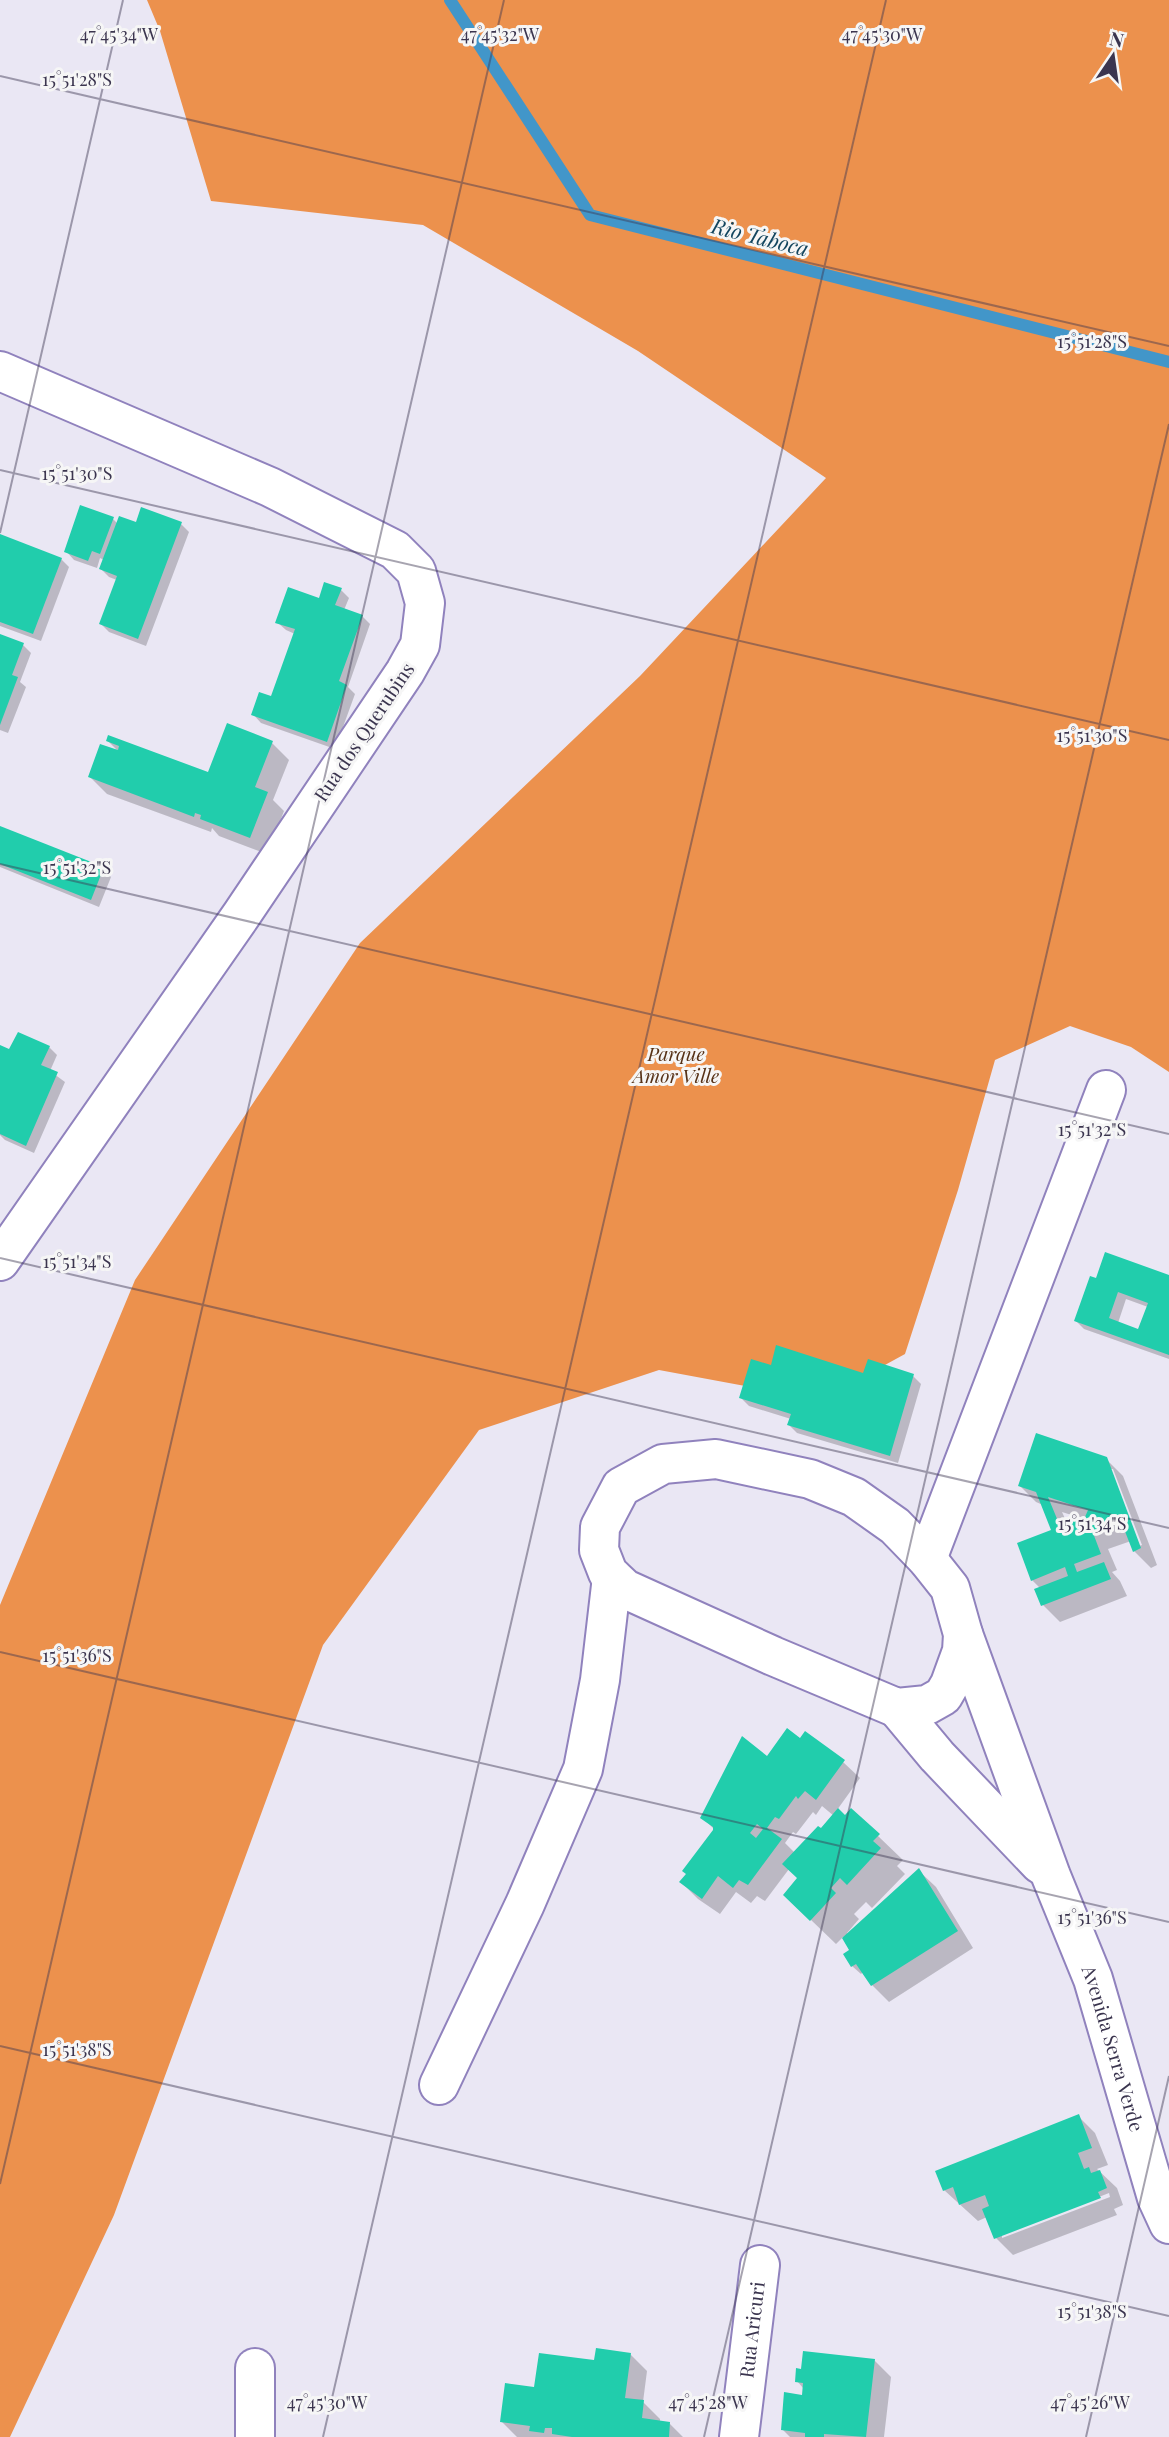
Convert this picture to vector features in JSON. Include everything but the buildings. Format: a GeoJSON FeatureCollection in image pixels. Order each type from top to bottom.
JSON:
{"type":"FeatureCollection","features":[{"type":"Feature","properties":{"kind":"street","name":"Rua dos Querubins"},"geometry":{"type":"LineString","coordinates":[[0,372],[270,487],[395,550],[415,571],[425,603],[420,646],[405,672],[242,914],[0,1261]]}},
{"type":"Feature","properties":{"kind":"street"},"geometry":{"type":"LineString","coordinates":[[928,1559],[1106,1090]]}},
{"type":"Feature","properties":{"kind":"street","name":"Avenida Serra Verde"},"geometry":{"type":"LineString","coordinates":[[612,1577],[598,1550],[600,1527],[621,1487],[663,1465],[716,1459],[810,1479],[854,1497],[895,1526],[928,1559],[950,1588],[963,1634],[1051,1876],[1093,1979],[1157,2198],[1169,2224]]}},
{"type":"Feature","properties":{"kind":"street"},"geometry":{"type":"LineString","coordinates":[[612,1577],[625,1589],[897,1708],[937,1756],[1051,1876]]}},
{"type":"Feature","properties":{"kind":"street"},"geometry":{"type":"LineString","coordinates":[[439,2085],[525,1904],[583,1769],[600,1680],[612,1577]]}},
{"type":"Feature","properties":{"kind":"street"},"geometry":{"type":"LineString","coordinates":[[897,1708],[927,1705],[943,1696],[962,1651],[963,1634]]}},
{"type":"Feature","properties":{"kind":"street","name":"Rua Aricuri"},"geometry":{"type":"LineString","coordinates":[[739,2437],[760,2265]]}},
{"type":"Feature","properties":{"kind":"street"},"geometry":{"type":"LineString","coordinates":[[254,2437],[255,2368]]}},
{"type":"Feature","properties":{"kind":"green space","name":"Parque Amor Ville"},"geometry":{"type":"Polygon","coordinates":[[[147,0],[1169,0],[1169,1072],[1131,1047],[1070,1026],[995,1060],[958,1190],[905,1354],[821,1400],[659,1370],[479,1430],[323,1645],[114,2215],[10,2437],[0,2437],[0,1605],[135,1280],[360,943],[640,676],[826,478],[638,351],[423,225],[211,201],[160,31],[147,0]]]}},
{"type":"Feature","properties":{"kind":"waterway","name":"Rio Taboca"},"geometry":{"type":"LineString","coordinates":[[450,0],[590,215],[1169,362]]}}]}
